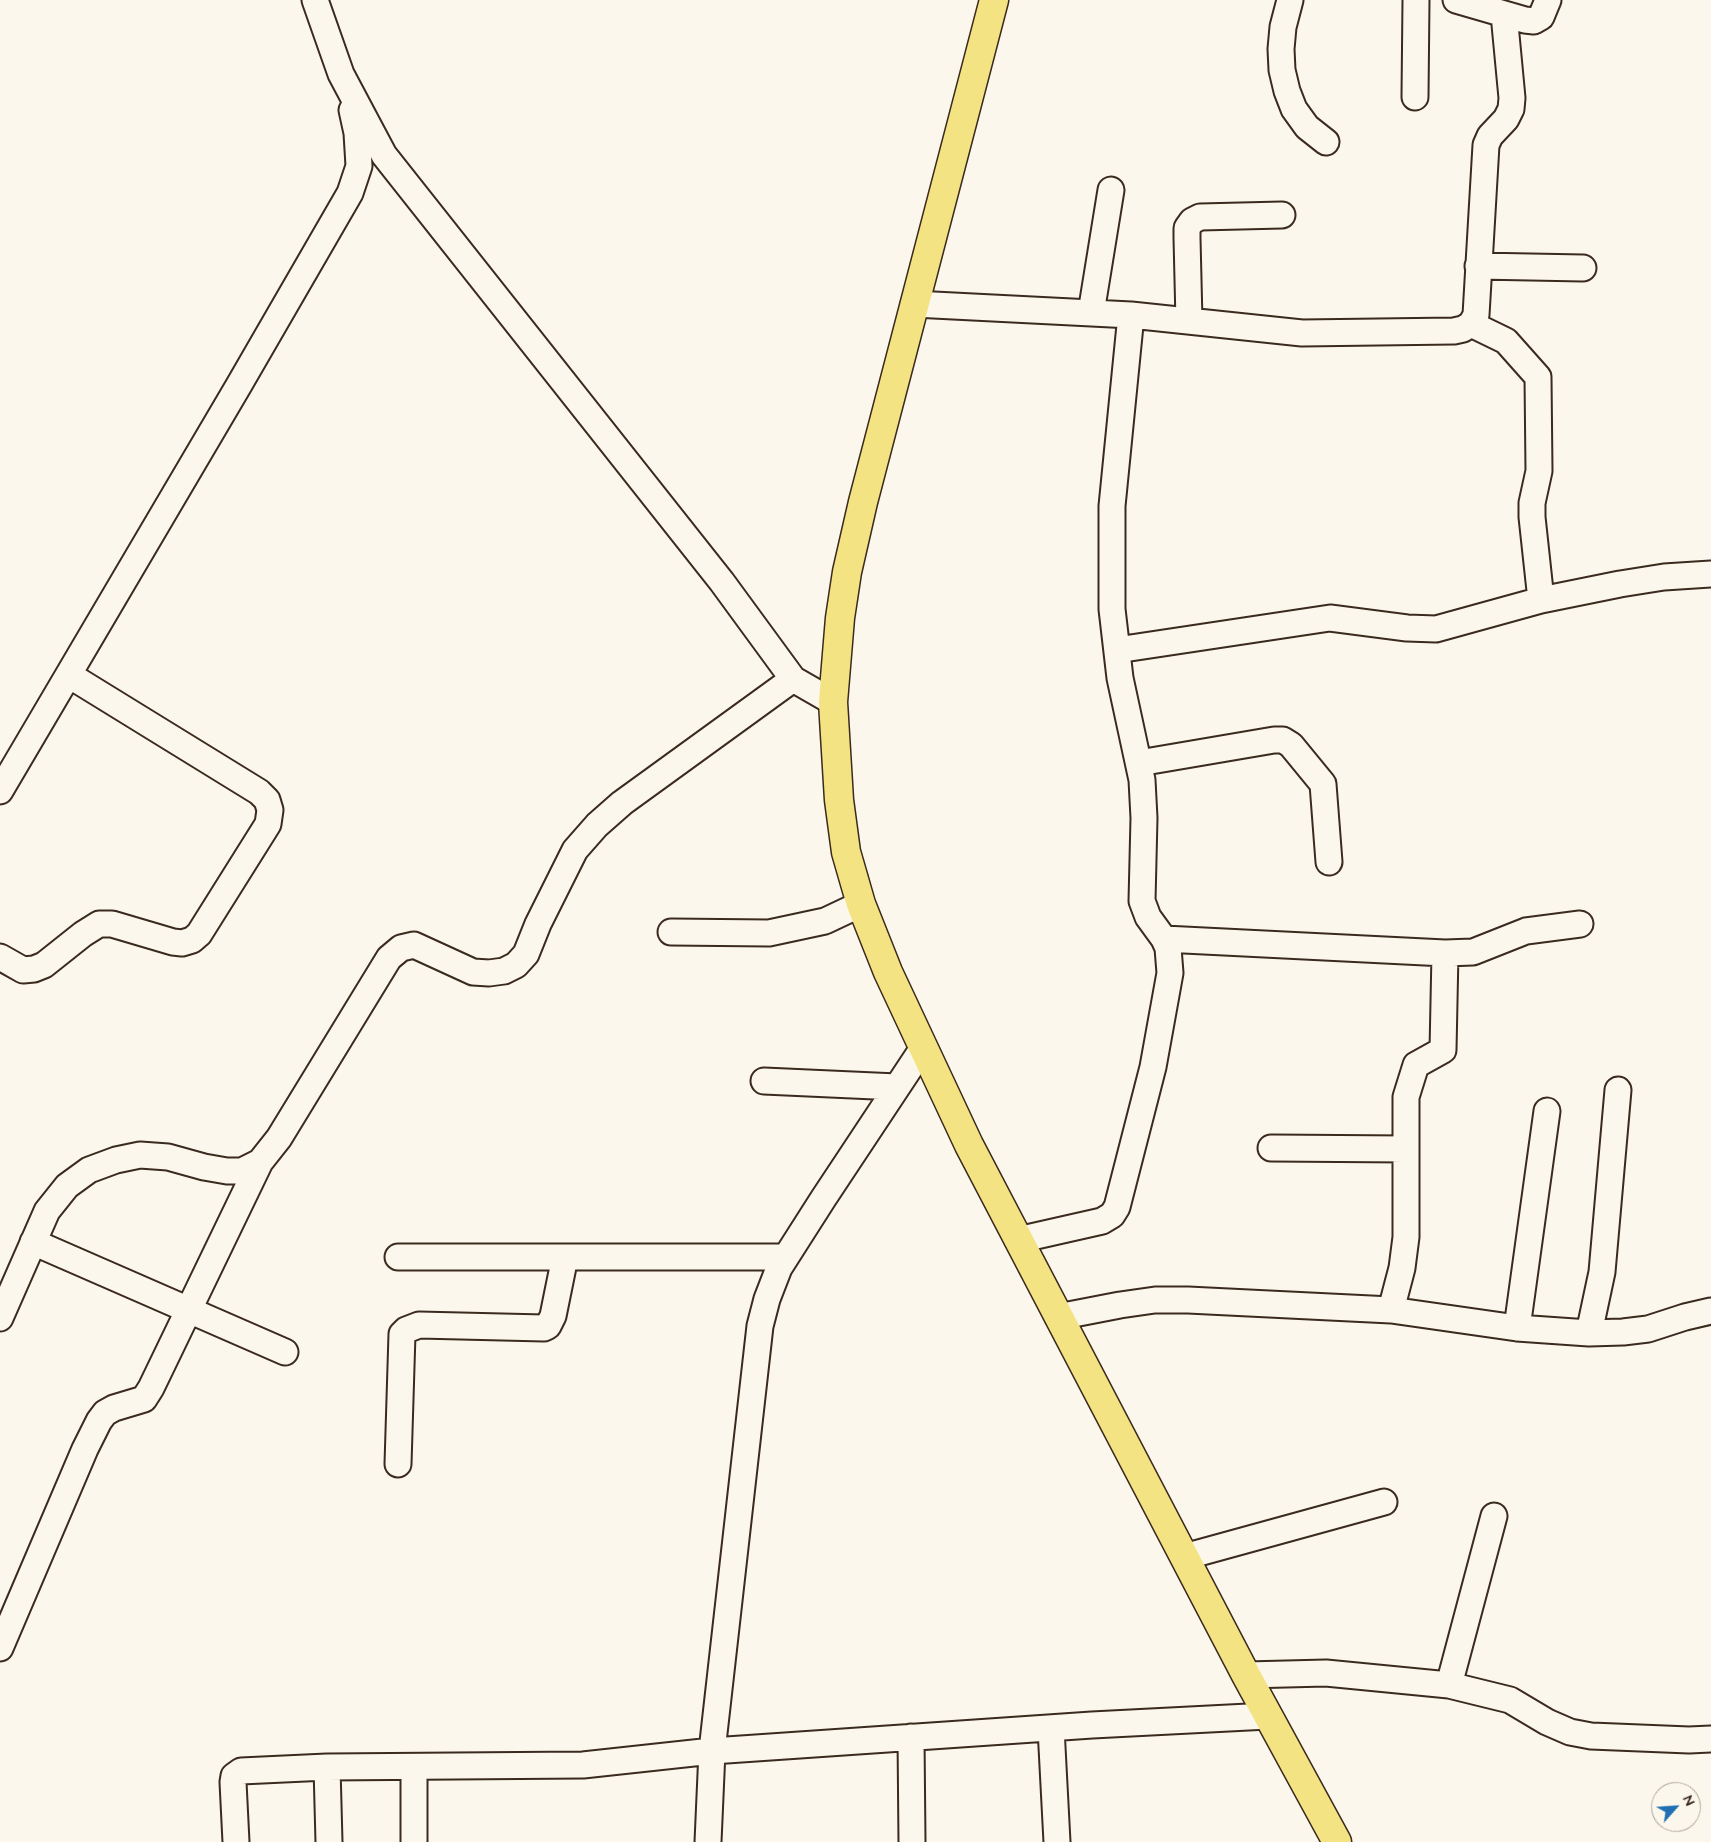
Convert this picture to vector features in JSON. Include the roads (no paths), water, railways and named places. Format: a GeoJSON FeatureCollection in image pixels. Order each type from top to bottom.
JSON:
{"type":"FeatureCollection","features":[{"type":"Feature","properties":{"kind":"highway"},"geometry":{"type":"LineString","coordinates":[[994,0],[862,502],[847,572],[840,618],[833,702],[839,800],[846,852],[861,904],[888,972],[969,1145],[1246,1675],[1337,1842]]}},
{"type":"Feature","properties":{"kind":"street"},"geometry":{"type":"LineString","coordinates":[[0,791],[350,192],[358,166],[357,133],[341,74],[315,0]]}},
{"type":"Feature","properties":{"kind":"street"},"geometry":{"type":"LineString","coordinates":[[1290,0],[1283,27],[1281,48],[1282,70],[1287,92],[1294,109],[1307,127],[1326,142]]}},
{"type":"Feature","properties":{"kind":"street"},"geometry":{"type":"LineString","coordinates":[[1415,98],[1416,0]]}},
{"type":"Feature","properties":{"kind":"street"},"geometry":{"type":"LineString","coordinates":[[1456,0],[1500,9],[1525,20],[1534,21],[1540,17],[1548,0]]}},
{"type":"Feature","properties":{"kind":"street"},"geometry":{"type":"LineString","coordinates":[[914,304],[1130,315],[1302,333],[1454,331],[1471,324],[1476,315],[1486,145],[1490,136],[1506,119],[1511,109],[1512,98],[1500,9]]}},
{"type":"Feature","properties":{"kind":"street"},"geometry":{"type":"LineString","coordinates":[[341,74],[384,156],[722,582],[793,679],[833,702]]}},
{"type":"Feature","properties":{"kind":"street"},"geometry":{"type":"LineString","coordinates":[[1091,313],[1111,190]]}},
{"type":"Feature","properties":{"kind":"street"},"geometry":{"type":"LineString","coordinates":[[1189,321],[1187,228],[1192,221],[1200,217],[1282,215]]}},
{"type":"Feature","properties":{"kind":"street"},"geometry":{"type":"LineString","coordinates":[[1478,266],[1583,268]]}},
{"type":"Feature","properties":{"kind":"street"},"geometry":{"type":"LineString","coordinates":[[1018,1240],[1102,1221],[1112,1215],[1117,1207],[1154,1066],[1168,982],[1170,958],[1164,939],[1148,917],[1142,901],[1144,818],[1142,780],[1120,678],[1112,609],[1112,506],[1130,315]]}},
{"type":"Feature","properties":{"kind":"street"},"geometry":{"type":"LineString","coordinates":[[1471,324],[1506,341],[1538,377],[1539,471],[1532,504],[1532,517],[1541,600]]}},
{"type":"Feature","properties":{"kind":"street"},"geometry":{"type":"LineString","coordinates":[[1117,650],[1330,618],[1407,628],[1436,628],[1541,600],[1655,579],[1711,574]]}},
{"type":"Feature","properties":{"kind":"street"},"geometry":{"type":"LineString","coordinates":[[0,957],[22,970],[34,970],[44,965],[83,934],[99,924],[112,924],[172,942],[192,940],[199,934],[268,824],[270,810],[266,800],[259,792],[69,675]]}},
{"type":"Feature","properties":{"kind":"street"},"geometry":{"type":"LineString","coordinates":[[0,1648],[85,1449],[104,1413],[144,1399],[260,1162],[279,1138],[389,958],[401,948],[414,945],[473,972],[489,973],[504,971],[516,965],[526,954],[538,924],[575,850],[597,824],[622,802],[793,679]]}},
{"type":"Feature","properties":{"kind":"street"},"geometry":{"type":"LineString","coordinates":[[1138,763],[1247,744],[1283,740],[1291,745],[1323,784],[1329,862]]}},
{"type":"Feature","properties":{"kind":"street"},"geometry":{"type":"LineString","coordinates":[[671,932],[769,933],[825,921],[861,904]]}},
{"type":"Feature","properties":{"kind":"street"},"geometry":{"type":"LineString","coordinates":[[1164,939],[1445,953],[1473,952],[1526,931],[1580,924]]}},
{"type":"Feature","properties":{"kind":"street"},"geometry":{"type":"LineString","coordinates":[[1391,1310],[1405,1252],[1406,1097],[1416,1065],[1443,1050],[1445,953]]}},
{"type":"Feature","properties":{"kind":"street"},"geometry":{"type":"LineString","coordinates":[[708,1842],[712,1751],[760,1326],[767,1300],[779,1268],[923,1048]]}},
{"type":"Feature","properties":{"kind":"street"},"geometry":{"type":"LineString","coordinates":[[764,1081],[897,1087]]}},
{"type":"Feature","properties":{"kind":"street"},"geometry":{"type":"LineString","coordinates":[[1589,1333],[1602,1272],[1618,1090]]}},
{"type":"Feature","properties":{"kind":"street"},"geometry":{"type":"LineString","coordinates":[[1517,1328],[1547,1111]]}},
{"type":"Feature","properties":{"kind":"street"},"geometry":{"type":"LineString","coordinates":[[1271,1148],[1406,1149]]}},
{"type":"Feature","properties":{"kind":"street"},"geometry":{"type":"LineString","coordinates":[[0,1318],[47,1210],[67,1186],[89,1170],[140,1154],[168,1157],[227,1171],[242,1171],[260,1162]]}},
{"type":"Feature","properties":{"kind":"street"},"geometry":{"type":"LineString","coordinates":[[33,1242],[285,1352]]}},
{"type":"Feature","properties":{"kind":"street"},"geometry":{"type":"LineString","coordinates":[[398,1257],[786,1257]]}},
{"type":"Feature","properties":{"kind":"street"},"geometry":{"type":"LineString","coordinates":[[398,1464],[402,1334],[406,1330],[419,1325],[544,1328],[548,1326],[553,1316],[565,1257]]}},
{"type":"Feature","properties":{"kind":"street"},"geometry":{"type":"LineString","coordinates":[[1058,1317],[1156,1300],[1188,1300],[1391,1310],[1517,1328],[1589,1333],[1648,1329],[1711,1311]]}},
{"type":"Feature","properties":{"kind":"street"},"geometry":{"type":"LineString","coordinates":[[1184,1557],[1384,1502]]}},
{"type":"Feature","properties":{"kind":"street"},"geometry":{"type":"LineString","coordinates":[[1449,1685],[1494,1516]]}},
{"type":"Feature","properties":{"kind":"street"},"geometry":{"type":"LineString","coordinates":[[1246,1675],[1326,1673],[1449,1685],[1510,1700],[1547,1722],[1570,1732],[1591,1736],[1689,1740],[1711,1738]]}},
{"type":"Feature","properties":{"kind":"street"},"geometry":{"type":"LineString","coordinates":[[236,1842],[233,1782],[234,1776],[237,1773],[247,1770],[583,1765],[712,1751],[1051,1728],[1268,1716]]}},
{"type":"Feature","properties":{"kind":"street"},"geometry":{"type":"LineString","coordinates":[[1051,1728],[1057,1842]]}},
{"type":"Feature","properties":{"kind":"street"},"geometry":{"type":"LineString","coordinates":[[910,1737],[912,1842]]}},
{"type":"Feature","properties":{"kind":"street"},"geometry":{"type":"LineString","coordinates":[[327,1768],[329,1842]]}},
{"type":"Feature","properties":{"kind":"street"},"geometry":{"type":"LineString","coordinates":[[414,1768],[414,1842]]}}]}
